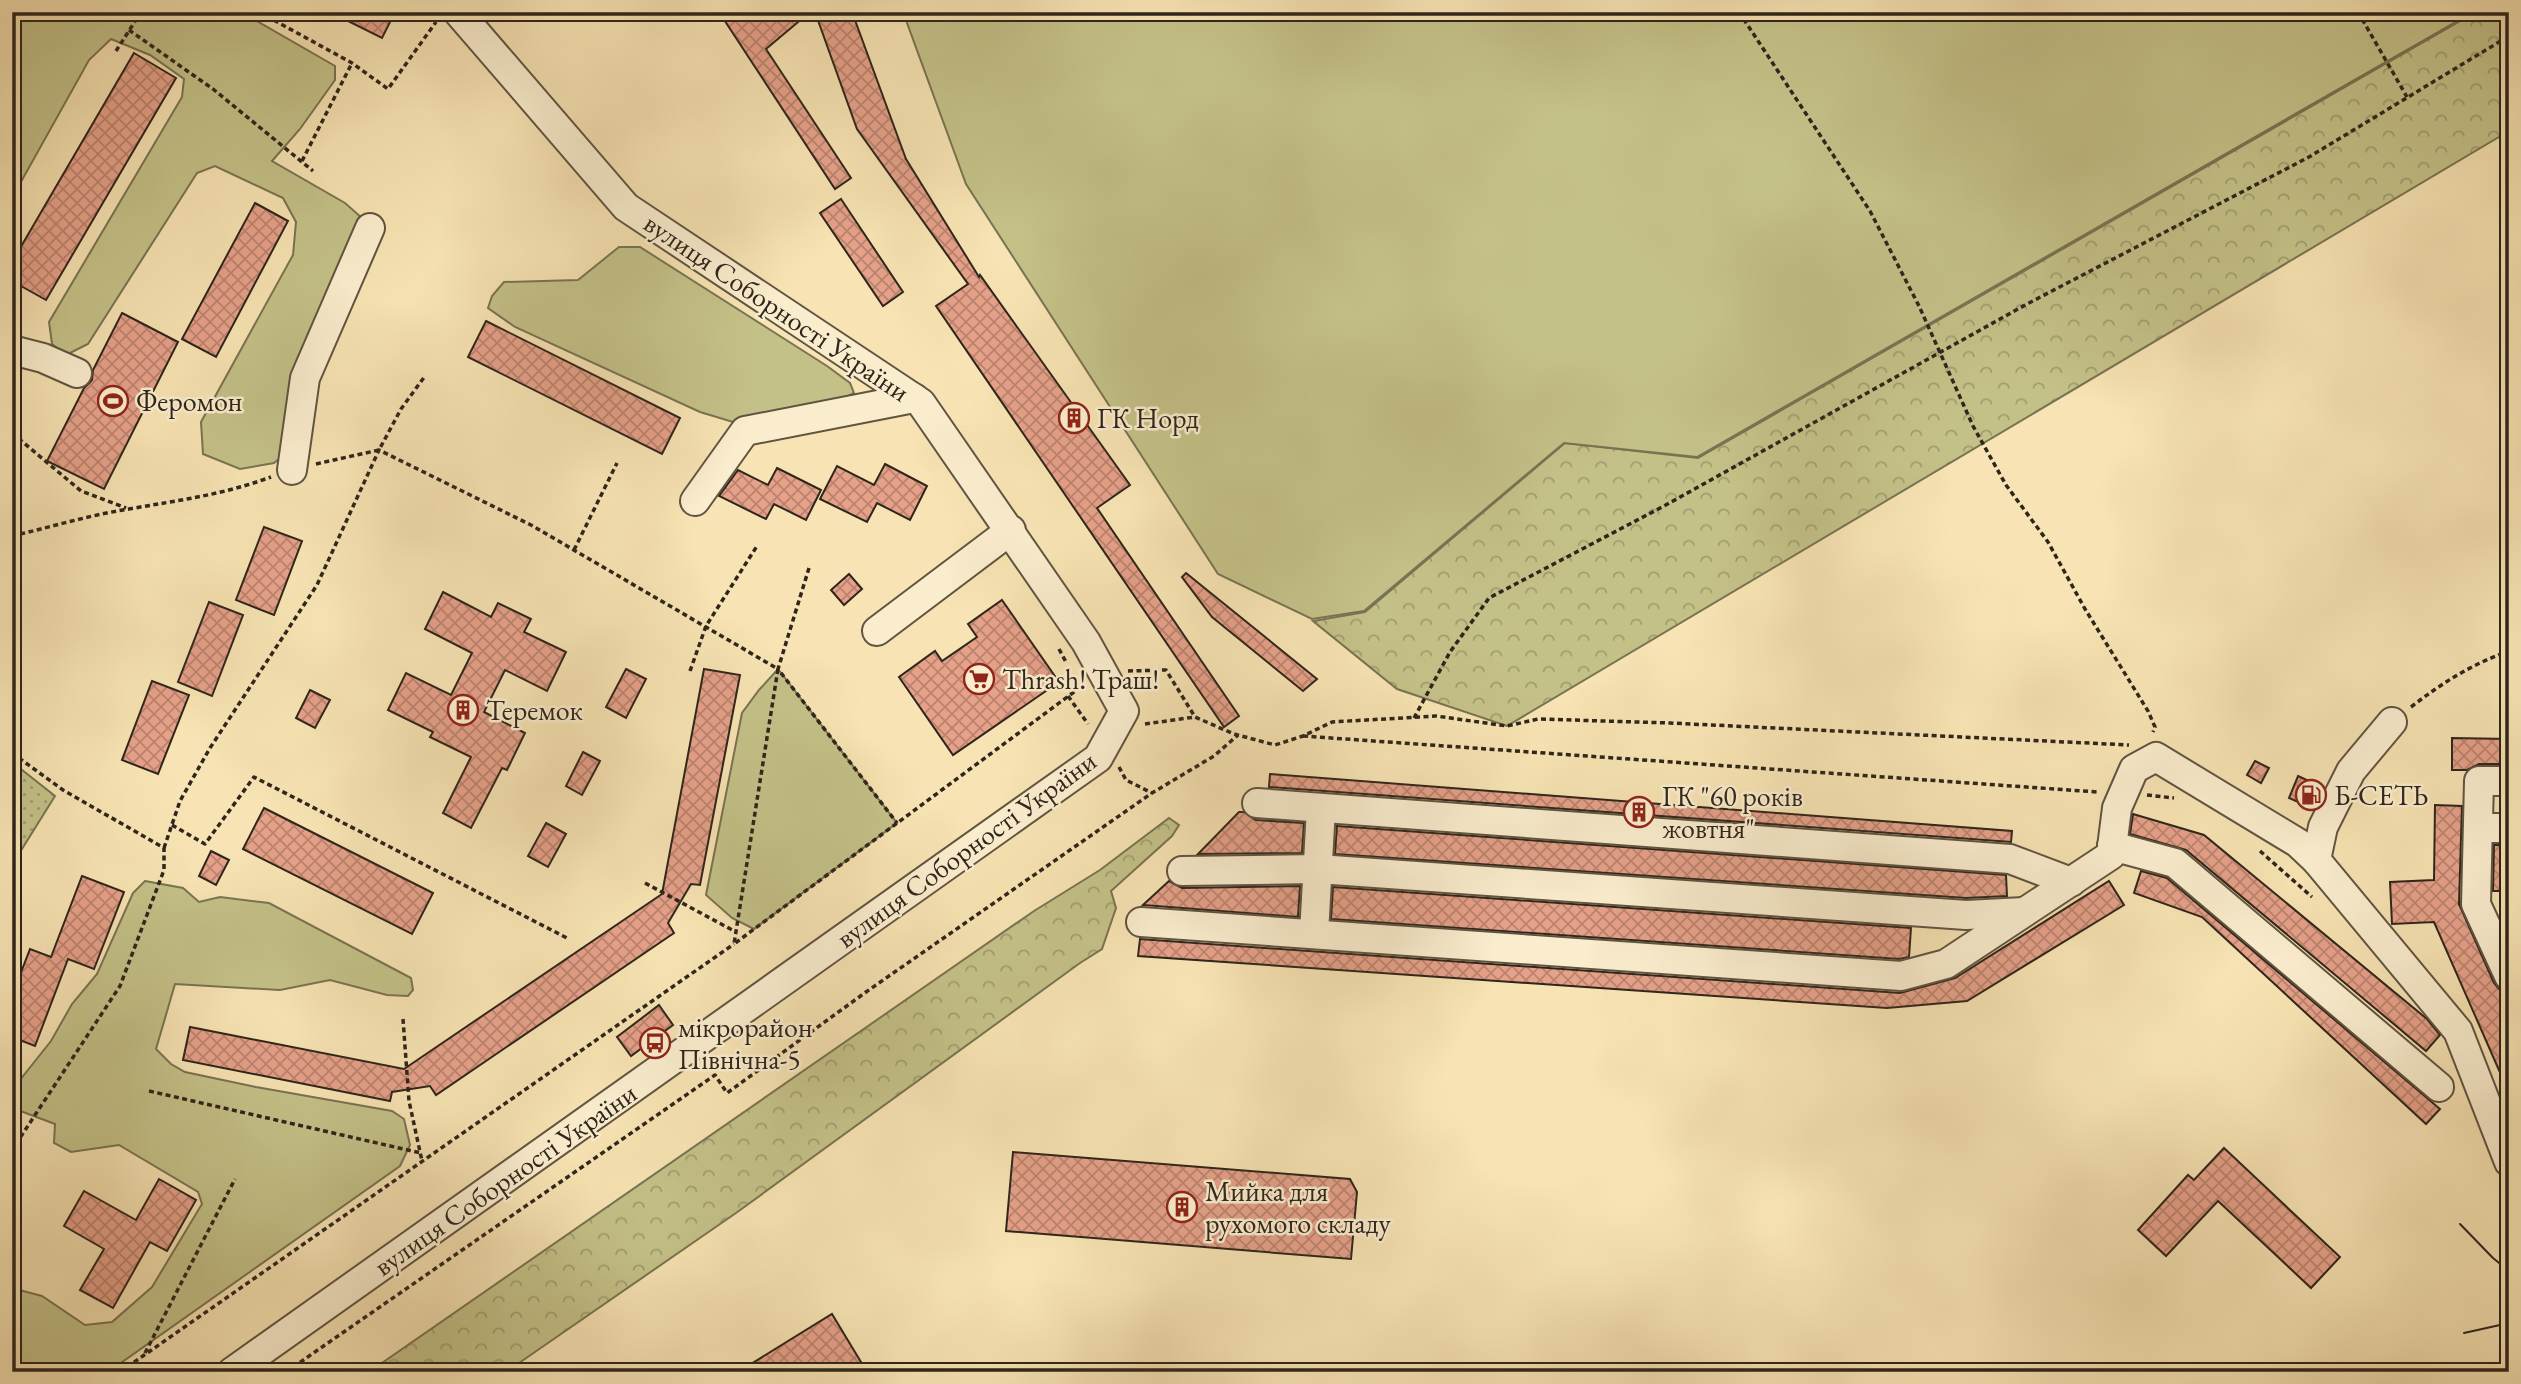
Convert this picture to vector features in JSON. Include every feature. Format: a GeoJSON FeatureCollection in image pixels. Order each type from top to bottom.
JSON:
{"type":"FeatureCollection","features":[{"type":"Feature","properties":{"kind":"street","name":"вулиця Соборності України"},"geometry":{"type":"LineString","coordinates":[[232,1372],[1098,758],[1124,711],[1086,642],[922,402],[626,207],[449,15]]}},
{"type":"Feature","properties":{"kind":"street"},"geometry":{"type":"LineString","coordinates":[[292,470],[305,378],[370,228]]}},
{"type":"Feature","properties":{"kind":"street"},"geometry":{"type":"LineString","coordinates":[[12,350],[43,358],[77,373]]}},
{"type":"Feature","properties":{"kind":"street"},"geometry":{"type":"LineString","coordinates":[[695,502],[746,431],[914,398]]}},
{"type":"Feature","properties":{"kind":"street"},"geometry":{"type":"LineString","coordinates":[[877,631],[1011,530]]}},
{"type":"Feature","properties":{"kind":"street"},"geometry":{"type":"LineString","coordinates":[[2316,860],[2323,827],[2351,771],[2392,722]]}},
{"type":"Feature","properties":{"kind":"street"},"geometry":{"type":"LineString","coordinates":[[1141,922],[1901,976],[1947,964],[2111,855],[2117,808],[2134,769],[2148,754],[2298,843],[2316,860],[2458,1031],[2509,1162]]}},
{"type":"Feature","properties":{"kind":"street"},"geometry":{"type":"LineString","coordinates":[[2509,781],[2479,780],[2476,904],[2509,976]]}},
{"type":"Feature","properties":{"kind":"street"},"geometry":{"type":"LineString","coordinates":[[1257,803],[2010,859],[2071,882]]}},
{"type":"Feature","properties":{"kind":"street"},"geometry":{"type":"LineString","coordinates":[[1314,934],[1321,808]]}},
{"type":"Feature","properties":{"kind":"street"},"geometry":{"type":"LineString","coordinates":[[2478,828],[2509,828]]}},
{"type":"Feature","properties":{"kind":"street"},"geometry":{"type":"LineString","coordinates":[[2112,846],[2175,863],[2439,1087]]}},
{"type":"Feature","properties":{"kind":"street"},"geometry":{"type":"LineString","coordinates":[[1182,871],[1318,869],[1966,915],[2025,912]]}},
{"type":"Feature","properties":{"kind":"path"},"geometry":{"type":"LineString","coordinates":[[116,51],[141,12]]}},
{"type":"Feature","properties":{"kind":"path"},"geometry":{"type":"LineString","coordinates":[[259,12],[352,63],[388,89],[449,15]]}},
{"type":"Feature","properties":{"kind":"path"},"geometry":{"type":"LineString","coordinates":[[1115,728],[1195,717],[1238,735],[1275,745],[1303,736],[1332,722],[1436,716],[1507,726],[1538,719],[2125,743],[2148,754],[2155,727],[2148,711],[2085,610],[2048,542],[2006,485],[1973,426],[1919,306],[1870,211],[1739,12]]}},
{"type":"Feature","properties":{"kind":"path"},"geometry":{"type":"LineString","coordinates":[[2358,12],[2407,97]]}},
{"type":"Feature","properties":{"kind":"path"},"geometry":{"type":"LineString","coordinates":[[129,30],[213,89],[313,171]]}},
{"type":"Feature","properties":{"kind":"path"},"geometry":{"type":"LineString","coordinates":[[1414,718],[1450,652],[1489,598],[1664,506],[2027,304],[2309,157],[2509,36]]}},
{"type":"Feature","properties":{"kind":"path"},"geometry":{"type":"LineString","coordinates":[[301,162],[352,63]]}},
{"type":"Feature","properties":{"kind":"path"},"geometry":{"type":"LineString","coordinates":[[12,1150],[120,986],[164,870],[164,848],[180,801],[210,748],[317,585],[379,450],[401,409],[425,376]]}},
{"type":"Feature","properties":{"kind":"path"},"geometry":{"type":"LineString","coordinates":[[12,433],[81,491],[128,509]]}},
{"type":"Feature","properties":{"kind":"path"},"geometry":{"type":"LineString","coordinates":[[12,536],[128,509],[234,490],[292,470],[379,450],[531,524],[778,669],[897,823]]}},
{"type":"Feature","properties":{"kind":"path"},"geometry":{"type":"LineString","coordinates":[[574,550],[617,463]]}},
{"type":"Feature","properties":{"kind":"path"},"geometry":{"type":"LineString","coordinates":[[690,671],[706,626],[757,545]]}},
{"type":"Feature","properties":{"kind":"path"},"geometry":{"type":"LineString","coordinates":[[734,944],[778,669],[809,568]]}},
{"type":"Feature","properties":{"kind":"path"},"geometry":{"type":"LineString","coordinates":[[120,1372],[734,944],[1078,689],[1078,680],[1057,646]]}},
{"type":"Feature","properties":{"kind":"path"},"geometry":{"type":"LineString","coordinates":[[2392,722],[2443,682],[2482,660],[2509,651]]}},
{"type":"Feature","properties":{"kind":"path"},"geometry":{"type":"LineString","coordinates":[[1102,671],[1166,670],[1195,717]]}},
{"type":"Feature","properties":{"kind":"path"},"geometry":{"type":"LineString","coordinates":[[286,1372],[715,1075],[727,1093],[866,992],[1152,793],[1213,756],[1238,735]]}},
{"type":"Feature","properties":{"kind":"path"},"geometry":{"type":"LineString","coordinates":[[1303,736],[2177,798]]}},
{"type":"Feature","properties":{"kind":"path"},"geometry":{"type":"LineString","coordinates":[[12,753],[63,790],[164,848]]}},
{"type":"Feature","properties":{"kind":"path"},"geometry":{"type":"LineString","coordinates":[[172,825],[205,844],[254,777],[567,938]]}},
{"type":"Feature","properties":{"kind":"path"},"geometry":{"type":"LineString","coordinates":[[2256,847],[2318,902]]}},
{"type":"Feature","properties":{"kind":"path"},"geometry":{"type":"LineString","coordinates":[[645,883],[736,932]]}},
{"type":"Feature","properties":{"kind":"path"},"geometry":{"type":"LineString","coordinates":[[403,1019],[409,1101],[422,1161]]}},
{"type":"Feature","properties":{"kind":"path"},"geometry":{"type":"LineString","coordinates":[[149,1091],[421,1153]]}},
{"type":"Feature","properties":{"kind":"path"},"geometry":{"type":"LineString","coordinates":[[144,1355],[235,1180]]}},
{"type":"Feature","properties":{"kind":"green space"},"geometry":{"type":"Polygon","coordinates":[[[12,12],[241,12],[335,66],[335,80],[300,129],[272,161],[345,203],[362,218],[284,455],[274,463],[240,469],[203,454],[201,422],[293,255],[296,222],[283,198],[215,166],[197,173],[88,344],[66,355],[52,344],[49,322],[182,97],[184,79],[150,55],[111,39],[89,60],[12,198],[12,12]]]}},
{"type":"Feature","properties":{"kind":"green space"},"geometry":{"type":"Polygon","coordinates":[[[903,12],[2473,12],[1697,457],[1564,443],[1364,611],[1312,619],[1218,574],[966,184],[903,12]]]}},
{"type":"Feature","properties":{"kind":"green space"},"geometry":{"type":"Polygon","coordinates":[[[2476,12],[2509,12],[2509,131],[1507,726],[1397,689],[1313,621],[1365,612],[1565,443],[1698,458],[2476,12]]]}},
{"type":"Feature","properties":{"kind":"green space"},"geometry":{"type":"Polygon","coordinates":[[[619,247],[640,247],[827,366],[850,383],[854,393],[839,401],[733,422],[700,412],[515,327],[488,308],[492,296],[504,282],[578,280],[619,247]]]}},
{"type":"Feature","properties":{"kind":"green space"},"geometry":{"type":"Polygon","coordinates":[[[778,669],[897,823],[754,929],[732,918],[706,895],[742,713],[778,669]]]}},
{"type":"Feature","properties":{"kind":"green space"},"geometry":{"type":"Polygon","coordinates":[[[12,762],[55,796],[12,865],[12,762]]]}},
{"type":"Feature","properties":{"kind":"green space"},"geometry":{"type":"Polygon","coordinates":[[[1169,818],[1179,825],[1172,836],[1111,891],[1116,908],[1102,949],[736,1213],[506,1372],[369,1372],[1034,911],[1100,870],[1169,818]]]}},
{"type":"Feature","properties":{"kind":"green space"},"geometry":{"type":"Polygon","coordinates":[[[145,881],[183,888],[199,902],[220,897],[269,903],[411,978],[413,990],[408,996],[387,995],[330,980],[280,990],[175,984],[156,1049],[171,1064],[185,1072],[392,1111],[404,1119],[410,1145],[400,1166],[108,1372],[12,1372],[12,1288],[42,1296],[85,1325],[112,1322],[152,1287],[202,1204],[198,1192],[119,1145],[71,1152],[54,1143],[55,1124],[15,1109],[12,1090],[51,1041],[72,1004],[97,974],[133,893],[145,881]]]}},
{"type":"Feature","properties":{"kind":"building"},"geometry":{"type":"Polygon","coordinates":[[[330,12],[395,12],[382,38],[330,12]]]}},
{"type":"Feature","properties":{"kind":"building"},"geometry":{"type":"Polygon","coordinates":[[[719,12],[810,12],[766,49],[851,178],[835,189],[719,12]]]}},
{"type":"Feature","properties":{"kind":"building"},"geometry":{"type":"Polygon","coordinates":[[[815,12],[852,12],[906,159],[979,277],[980,275],[1130,485],[1097,508],[1239,716],[1224,727],[936,306],[968,284],[857,129],[815,12]]]}},
{"type":"Feature","properties":{"kind":"building"},"geometry":{"type":"Polygon","coordinates":[[[134,53],[176,78],[46,300],[12,281],[12,262],[134,53]]]}},
{"type":"Feature","properties":{"kind":"building"},"geometry":{"type":"Polygon","coordinates":[[[841,199],[903,292],[883,306],[820,213],[841,199]]]}},
{"type":"Feature","properties":{"kind":"building"},"geometry":{"type":"Polygon","coordinates":[[[255,203],[288,221],[216,357],[182,339],[255,203]]]}},
{"type":"Feature","properties":{"kind":"building","name":"Феромон"},"geometry":{"type":"Polygon","coordinates":[[[122,313],[178,342],[104,489],[47,461],[84,388],[92,380],[93,370],[122,313]]]}},
{"type":"Feature","properties":{"kind":"building"},"geometry":{"type":"Polygon","coordinates":[[[486,321],[680,418],[662,454],[468,357],[486,321]]]}},
{"type":"Feature","properties":{"kind":"building"},"geometry":{"type":"Polygon","coordinates":[[[885,464],[927,486],[910,520],[877,503],[867,522],[820,499],[837,466],[874,485],[885,464]]]}},
{"type":"Feature","properties":{"kind":"building"},"geometry":{"type":"Polygon","coordinates":[[[777,468],[821,490],[806,520],[774,504],[766,519],[719,496],[738,470],[768,485],[777,468]]]}},
{"type":"Feature","properties":{"kind":"building"},"geometry":{"type":"Polygon","coordinates":[[[264,527],[302,541],[274,615],[236,600],[264,527]]]}},
{"type":"Feature","properties":{"kind":"building"},"geometry":{"type":"Polygon","coordinates":[[[1186,573],[1317,679],[1303,691],[1212,617],[1182,577],[1186,573]]]}},
{"type":"Feature","properties":{"kind":"building"},"geometry":{"type":"Polygon","coordinates":[[[849,574],[862,589],[844,605],[831,590],[849,574]]]}},
{"type":"Feature","properties":{"kind":"building","name":"Теремок"},"geometry":{"type":"Polygon","coordinates":[[[443,592],[491,617],[498,603],[531,619],[524,632],[566,652],[547,691],[505,670],[484,712],[525,733],[507,770],[502,768],[471,828],[443,813],[471,757],[430,737],[433,732],[388,710],[406,673],[451,695],[472,653],[425,629],[443,592]]]}},
{"type":"Feature","properties":{"kind":"building","name":"Thrash! Траш!"},"geometry":{"type":"Polygon","coordinates":[[[1002,600],[1059,682],[953,755],[899,677],[935,651],[942,661],[977,637],[968,624],[1002,600]]]}},
{"type":"Feature","properties":{"kind":"building"},"geometry":{"type":"Polygon","coordinates":[[[209,602],[243,615],[212,696],[178,682],[209,602]]]}},
{"type":"Feature","properties":{"kind":"building"},"geometry":{"type":"Polygon","coordinates":[[[626,669],[646,679],[626,718],[606,707],[626,669]]]}},
{"type":"Feature","properties":{"kind":"building"},"geometry":{"type":"Polygon","coordinates":[[[704,669],[740,675],[700,885],[691,884],[668,923],[674,933],[436,1095],[430,1086],[392,1092],[390,1101],[183,1060],[190,1027],[404,1069],[662,894],[704,669]]]}},
{"type":"Feature","properties":{"kind":"building"},"geometry":{"type":"Polygon","coordinates":[[[152,681],[189,695],[158,774],[122,760],[152,681]]]}},
{"type":"Feature","properties":{"kind":"building"},"geometry":{"type":"Polygon","coordinates":[[[310,690],[330,700],[315,728],[296,718],[310,690]]]}},
{"type":"Feature","properties":{"kind":"building"},"geometry":{"type":"Polygon","coordinates":[[[2452,738],[2509,739],[2509,764],[2479,764],[2467,770],[2452,770],[2452,738]]]}},
{"type":"Feature","properties":{"kind":"building"},"geometry":{"type":"Polygon","coordinates":[[[583,752],[600,761],[582,795],[566,786],[583,752]]]}},
{"type":"Feature","properties":{"kind":"building"},"geometry":{"type":"Polygon","coordinates":[[[2255,761],[2269,768],[2261,783],[2247,775],[2255,761]]]}},
{"type":"Feature","properties":{"kind":"building"},"geometry":{"type":"Polygon","coordinates":[[[1270,774],[2012,831],[2011,842],[1269,787],[1270,774]]]}},
{"type":"Feature","properties":{"kind":"building","name":"Б-СЕТЬ"},"geometry":{"type":"Polygon","coordinates":[[[2298,776],[2324,788],[2314,809],[2289,798],[2298,776]]]}},
{"type":"Feature","properties":{"kind":"building"},"geometry":{"type":"Polygon","coordinates":[[[2435,805],[2462,806],[2459,904],[2494,983],[2509,994],[2509,1093],[2434,922],[2392,924],[2390,882],[2434,880],[2435,805]]]}},
{"type":"Feature","properties":{"kind":"building"},"geometry":{"type":"Polygon","coordinates":[[[264,808],[433,893],[412,934],[243,849],[264,808]]]}},
{"type":"Feature","properties":{"kind":"building"},"geometry":{"type":"Polygon","coordinates":[[[1239,812],[1244,812],[1256,820],[1304,823],[1302,853],[1198,854],[1239,812]]]}},
{"type":"Feature","properties":{"kind":"building"},"geometry":{"type":"Polygon","coordinates":[[[2133,814],[2204,835],[2427,1019],[2440,1035],[2426,1051],[2186,850],[2130,834],[2133,814]]]}},
{"type":"Feature","properties":{"kind":"building"},"geometry":{"type":"Polygon","coordinates":[[[546,823],[566,834],[548,867],[528,856],[546,823]]]}},
{"type":"Feature","properties":{"kind":"building"},"geometry":{"type":"Polygon","coordinates":[[[1337,826],[2006,875],[2007,896],[1966,898],[1335,854],[1337,826]]]}},
{"type":"Feature","properties":{"kind":"building"},"geometry":{"type":"Polygon","coordinates":[[[2494,845],[2509,845],[2509,891],[2493,891],[2494,845]]]}},
{"type":"Feature","properties":{"kind":"building"},"geometry":{"type":"Polygon","coordinates":[[[211,851],[229,860],[216,885],[199,876],[211,851]]]}},
{"type":"Feature","properties":{"kind":"building"},"geometry":{"type":"Polygon","coordinates":[[[2141,871],[2167,878],[2440,1109],[2426,1124],[2202,917],[2134,893],[2141,871]]]}},
{"type":"Feature","properties":{"kind":"building"},"geometry":{"type":"Polygon","coordinates":[[[82,876],[124,892],[94,969],[68,959],[35,1046],[12,1037],[12,996],[30,949],[51,957],[82,876]]]}},
{"type":"Feature","properties":{"kind":"building"},"geometry":{"type":"Polygon","coordinates":[[[1169,881],[1182,888],[1300,886],[1298,917],[1143,905],[1169,881]]]}},
{"type":"Feature","properties":{"kind":"building"},"geometry":{"type":"Polygon","coordinates":[[[2109,881],[2124,905],[1967,1001],[1887,1008],[1138,956],[1140,939],[1900,993],[1955,978],[2109,881]]]}},
{"type":"Feature","properties":{"kind":"building"},"geometry":{"type":"Polygon","coordinates":[[[1333,887],[1911,928],[1909,957],[1899,959],[1331,919],[1333,887]]]}},
{"type":"Feature","properties":{"kind":"building"},"geometry":{"type":"Polygon","coordinates":[[[659,1005],[673,1025],[631,1056],[617,1037],[659,1005]]]}},
{"type":"Feature","properties":{"kind":"building"},"geometry":{"type":"Polygon","coordinates":[[[2224,1148],[2340,1257],[2311,1288],[2218,1201],[2166,1256],[2138,1230],[2188,1175],[2194,1180],[2224,1148]]]}},
{"type":"Feature","properties":{"kind":"building","name":"Мийка для рухомого складу"},"geometry":{"type":"Polygon","coordinates":[[[1013,1152],[1350,1179],[1357,1192],[1351,1259],[1006,1231],[1013,1152]]]}},
{"type":"Feature","properties":{"kind":"building"},"geometry":{"type":"Polygon","coordinates":[[[159,1179],[196,1200],[167,1251],[150,1242],[113,1308],[80,1290],[104,1249],[64,1226],[84,1191],[136,1220],[159,1179]]]}},
{"type":"Feature","properties":{"kind":"building"},"geometry":{"type":"Polygon","coordinates":[[[832,1314],[867,1372],[738,1372],[832,1314]]]}},
{"type":"Feature","properties":{"kind":"tram line"},"geometry":{"type":"LineString","coordinates":[[2460,1224],[2509,1271]]}},
{"type":"Feature","properties":{"kind":"tram line"},"geometry":{"type":"LineString","coordinates":[[2464,1333],[2509,1323]]}},
{"type":"Feature","properties":{"kind":"place","name":"Феромон"},"geometry":{"type":"Point","coordinates":[113,401]}},
{"type":"Feature","properties":{"kind":"place","name":"ГК Норд"},"geometry":{"type":"Point","coordinates":[1074,418]}},
{"type":"Feature","properties":{"kind":"place","name":"Thrash! Траш!"},"geometry":{"type":"Point","coordinates":[979,679]}},
{"type":"Feature","properties":{"kind":"place","name":"Теремок"},"geometry":{"type":"Point","coordinates":[463,710]}},
{"type":"Feature","properties":{"kind":"place","name":"Б-СЕТЬ"},"geometry":{"type":"Point","coordinates":[2311,795]}},
{"type":"Feature","properties":{"kind":"place","name":"ГК \"60 років жовтня\""},"geometry":{"type":"Point","coordinates":[1639,812]}},
{"type":"Feature","properties":{"kind":"place","name":"мікрорайон Північна-5"},"geometry":{"type":"Point","coordinates":[655,1043]}},
{"type":"Feature","properties":{"kind":"place","name":"Мийка для рухомого складу"},"geometry":{"type":"Point","coordinates":[1182,1207]}}]}
